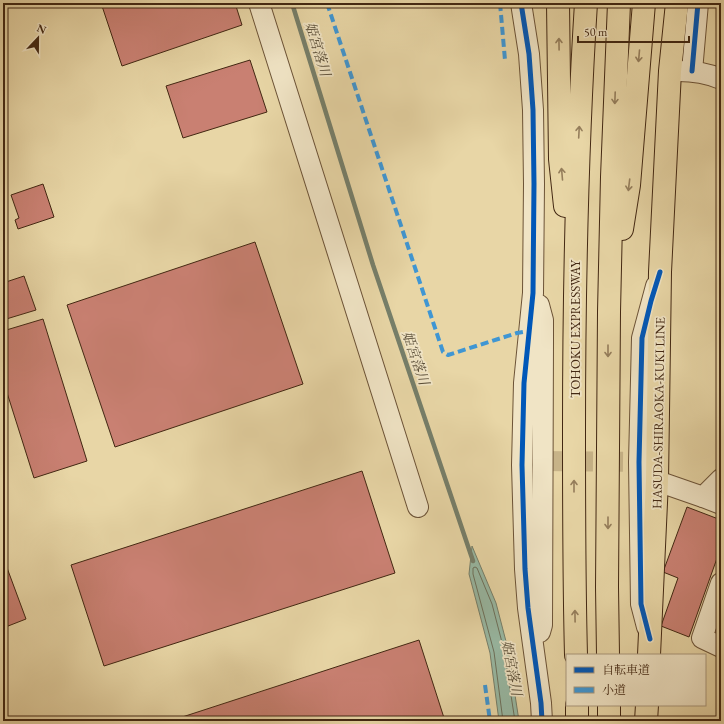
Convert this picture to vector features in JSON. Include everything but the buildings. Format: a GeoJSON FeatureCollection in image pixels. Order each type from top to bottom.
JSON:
{"type":"FeatureCollection","features":[{"type":"Feature","properties":{"kind":"main road"},"geometry":{"type":"LineString","coordinates":[[558,3],[560,159],[574,310]]}},
{"type":"Feature","properties":{"kind":"main road","name":"TOHOKU EXPRESSWAY"},"geometry":{"type":"LineString","coordinates":[[576,654],[574,598],[574,310],[577,177],[586,3]]}},
{"type":"Feature","properties":{"kind":"main road"},"geometry":{"type":"LineString","coordinates":[[608,654],[607,579],[609,312],[612,177],[619,3]]}},
{"type":"Feature","properties":{"kind":"main road"},"geometry":{"type":"LineString","coordinates":[[609,312],[629,184],[644,3]]}},
{"type":"Feature","properties":{"kind":"main road","name":"HASUDA-SHIRAOKA-KUKI LINE"},"geometry":{"type":"LineString","coordinates":[[650,647],[657,481],[660,272],[670,71],[676,3]]}},
{"type":"Feature","properties":{"kind":"main road"},"geometry":{"type":"LineString","coordinates":[[577,706],[577,721]]}},
{"type":"Feature","properties":{"kind":"main road"},"geometry":{"type":"LineString","coordinates":[[609,706],[609,721]]}},
{"type":"Feature","properties":{"kind":"main road"},"geometry":{"type":"LineString","coordinates":[[646,721],[647,706]]}},
{"type":"Feature","properties":{"kind":"street"},"geometry":{"type":"LineString","coordinates":[[258,3],[418,507]]}},
{"type":"Feature","properties":{"kind":"street"},"geometry":{"type":"LineString","coordinates":[[521,3],[529,54],[533,110],[534,184],[533,293],[524,383],[522,465],[525,569],[528,608],[541,703],[542,721]]}},
{"type":"Feature","properties":{"kind":"street"},"geometry":{"type":"LineString","coordinates":[[692,71],[698,3]]}},
{"type":"Feature","properties":{"kind":"street"},"geometry":{"type":"LineString","coordinates":[[670,71],[692,71],[721,79]]}},
{"type":"Feature","properties":{"kind":"street"},"geometry":{"type":"LineString","coordinates":[[650,647],[640,604],[639,462],[642,338],[660,272]]}},
{"type":"Feature","properties":{"kind":"street"},"geometry":{"type":"LineString","coordinates":[[657,481],[712,501],[721,479]]}},
{"type":"Feature","properties":{"kind":"street"},"geometry":{"type":"LineString","coordinates":[[721,583],[702,638],[721,647]]}},
{"type":"Feature","properties":{"kind":"water"},"geometry":{"type":"Polygon","coordinates":[[[472,546],[496,603],[508,649],[519,721],[499,721],[490,653],[469,574],[472,546]]]}},
{"type":"Feature","properties":{"kind":"waterway","name":"姫宮落川"},"geometry":{"type":"LineString","coordinates":[[292,3],[373,265],[473,561]]}},
{"type":"Feature","properties":{"kind":"tunnel"},"geometry":{"type":"LineString","coordinates":[[543,461],[639,462]]}},
{"type":"Feature","properties":{"kind":"marked path"},"geometry":{"type":"LineString","coordinates":[[327,3],[443,352],[448,355],[517,333],[529,331]]}},
{"type":"Feature","properties":{"kind":"marked path"},"geometry":{"type":"LineString","coordinates":[[500,3],[505,60]]}},
{"type":"Feature","properties":{"kind":"marked path"},"geometry":{"type":"LineString","coordinates":[[485,685],[490,721]]}},
{"type":"Feature","properties":{"kind":"cycle path"},"geometry":{"type":"LineString","coordinates":[[521,3],[529,54],[533,110],[534,184],[533,293],[524,383],[522,465],[525,569],[528,608],[541,703],[542,721]]}},
{"type":"Feature","properties":{"kind":"cycle path"},"geometry":{"type":"LineString","coordinates":[[692,71],[698,3]]}},
{"type":"Feature","properties":{"kind":"cycle path"},"geometry":{"type":"LineString","coordinates":[[650,639],[641,604],[639,462],[642,338],[660,272]]}}]}
